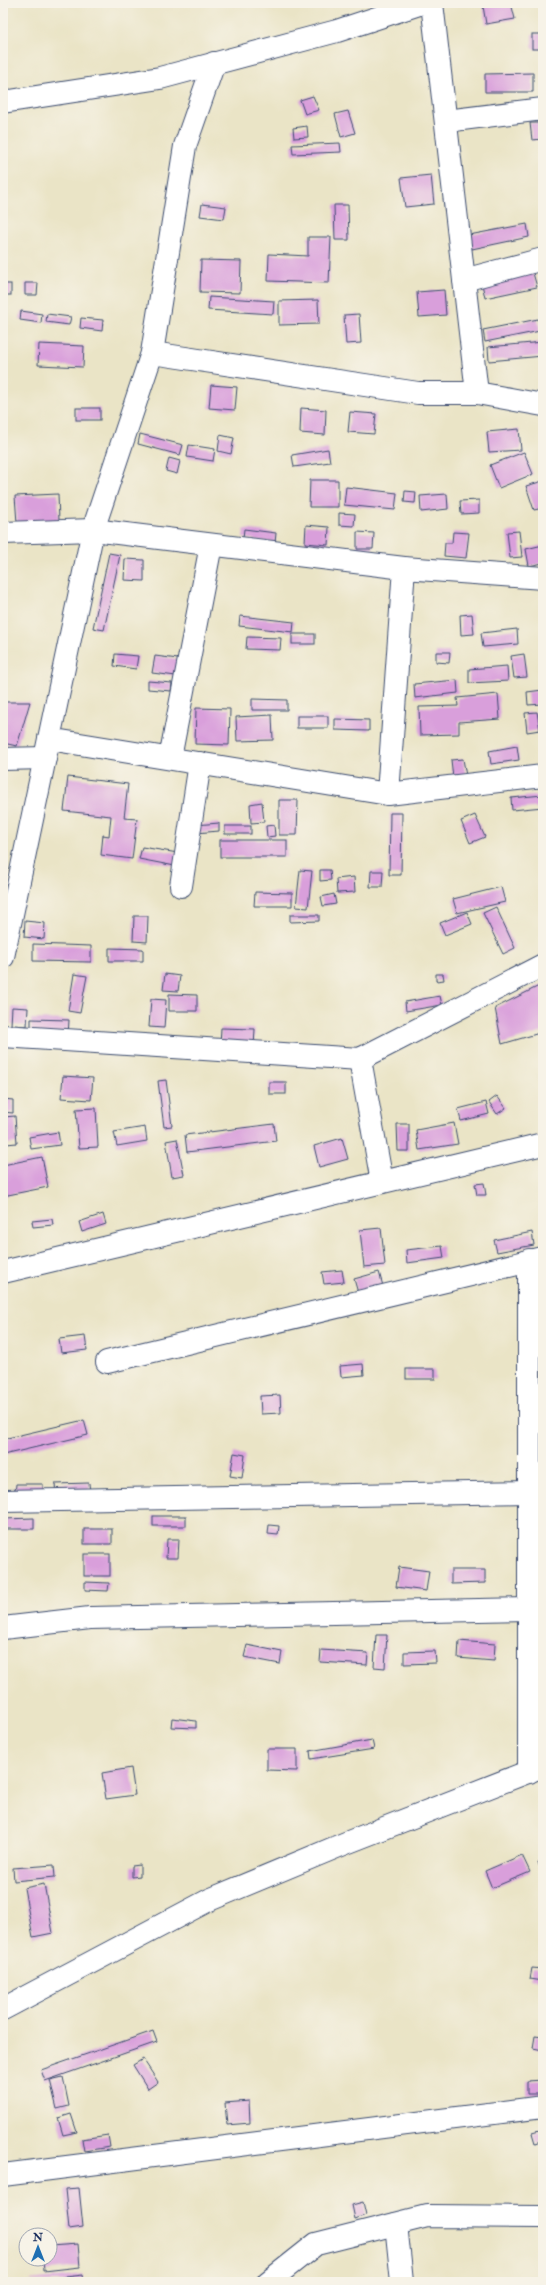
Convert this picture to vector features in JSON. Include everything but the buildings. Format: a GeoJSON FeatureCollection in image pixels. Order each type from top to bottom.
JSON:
{"type":"FeatureCollection","features":[{"type":"Feature","properties":{"kind":"street"},"geometry":{"type":"LineString","coordinates":[[3,102],[160,78],[337,31],[422,3]]}},
{"type":"Feature","properties":{"kind":"street"},"geometry":{"type":"LineString","coordinates":[[432,3],[476,393]]}},
{"type":"Feature","properties":{"kind":"street"},"geometry":{"type":"LineString","coordinates":[[3,958],[8,907],[47,748],[93,530],[152,353],[185,146],[214,64]]}},
{"type":"Feature","properties":{"kind":"street"},"geometry":{"type":"LineString","coordinates":[[446,121],[543,109]]}},
{"type":"Feature","properties":{"kind":"street"},"geometry":{"type":"LineString","coordinates":[[464,280],[543,259]]}},
{"type":"Feature","properties":{"kind":"street"},"geometry":{"type":"LineString","coordinates":[[152,353],[418,393],[476,393],[543,405]]}},
{"type":"Feature","properties":{"kind":"street"},"geometry":{"type":"LineString","coordinates":[[3,533],[93,530],[404,568],[543,578]]}},
{"type":"Feature","properties":{"kind":"street"},"geometry":{"type":"LineString","coordinates":[[170,758],[212,545]]}},
{"type":"Feature","properties":{"kind":"street"},"geometry":{"type":"LineString","coordinates":[[388,794],[404,568]]}},
{"type":"Feature","properties":{"kind":"street"},"geometry":{"type":"LineString","coordinates":[[3,759],[47,748],[170,758],[388,794],[543,776]]}},
{"type":"Feature","properties":{"kind":"street"},"geometry":{"type":"LineString","coordinates":[[182,886],[200,763]]}},
{"type":"Feature","properties":{"kind":"street"},"geometry":{"type":"LineString","coordinates":[[3,1036],[360,1059],[543,965]]}},
{"type":"Feature","properties":{"kind":"street"},"geometry":{"type":"LineString","coordinates":[[360,1059],[382,1182]]}},
{"type":"Feature","properties":{"kind":"street"},"geometry":{"type":"LineString","coordinates":[[3,1272],[543,1144]]}},
{"type":"Feature","properties":{"kind":"street"},"geometry":{"type":"LineString","coordinates":[[3,2009],[209,1900],[346,1843],[536,1769],[529,1609],[529,1492],[536,1259],[107,1362]]}},
{"type":"Feature","properties":{"kind":"street"},"geometry":{"type":"LineString","coordinates":[[3,1500],[529,1492]]}},
{"type":"Feature","properties":{"kind":"street"},"geometry":{"type":"LineString","coordinates":[[3,1628],[90,1618],[529,1609]]}},
{"type":"Feature","properties":{"kind":"street"},"geometry":{"type":"LineString","coordinates":[[3,2176],[543,2107]]}},
{"type":"Feature","properties":{"kind":"street"},"geometry":{"type":"LineString","coordinates":[[268,2282],[316,2244],[427,2216],[543,2216]]}},
{"type":"Feature","properties":{"kind":"street"},"geometry":{"type":"LineString","coordinates":[[396,2224],[402,2282]]}}]}
